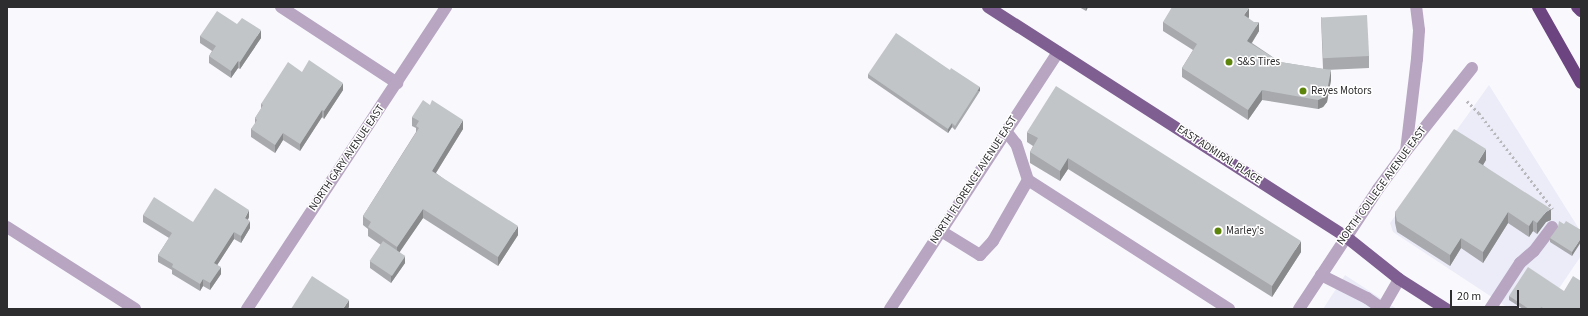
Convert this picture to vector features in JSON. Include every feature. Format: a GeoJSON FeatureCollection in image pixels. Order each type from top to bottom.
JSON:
{"type":"FeatureCollection","features":[{"type":"Feature","properties":{"kind":"highway"},"geometry":{"type":"LineString","coordinates":[[1538,7],[1581,83]]}},
{"type":"Feature","properties":{"kind":"highway"},"geometry":{"type":"LineString","coordinates":[[1577,7],[1581,11]]}},
{"type":"Feature","properties":{"kind":"main road","name":"EAST ADMIRAL PLACE"},"geometry":{"type":"LineString","coordinates":[[988,7],[1345,236],[1399,278],[1445,309]]}},
{"type":"Feature","properties":{"kind":"street"},"geometry":{"type":"LineString","coordinates":[[281,7],[397,83]]}},
{"type":"Feature","properties":{"kind":"street","name":"NORTH GARY AVENUE EAST"},"geometry":{"type":"LineString","coordinates":[[247,309],[446,7]]}},
{"type":"Feature","properties":{"kind":"street"},"geometry":{"type":"LineString","coordinates":[[1406,151],[1419,30],[1416,7]]}},
{"type":"Feature","properties":{"kind":"street","name":"NORTH FLORENCE AVENUE EAST"},"geometry":{"type":"LineString","coordinates":[[890,309],[1058,52]]}},
{"type":"Feature","properties":{"kind":"street","name":"NORTH COLLEGE AVENUE EAST"},"geometry":{"type":"LineString","coordinates":[[1299,309],[1345,236],[1406,151],[1472,68]]}},
{"type":"Feature","properties":{"kind":"street"},"geometry":{"type":"LineString","coordinates":[[1006,131],[1016,144],[1028,180],[1228,309]]}},
{"type":"Feature","properties":{"kind":"street"},"geometry":{"type":"LineString","coordinates":[[940,231],[980,255],[993,241],[1028,180]]}},
{"type":"Feature","properties":{"kind":"street"},"geometry":{"type":"LineString","coordinates":[[7,227],[135,309]]}},
{"type":"Feature","properties":{"kind":"street"},"geometry":{"type":"LineString","coordinates":[[1490,309],[1520,263],[1534,252],[1552,227]]}},
{"type":"Feature","properties":{"kind":"street"},"geometry":{"type":"LineString","coordinates":[[1321,275],[1367,298],[1383,309],[1399,278]]}},
{"type":"Feature","properties":{"kind":"path"},"geometry":{"type":"LineString","coordinates":[[1456,89],[1479,113],[1553,207],[1556,217],[1552,227]]}},
{"type":"Feature","properties":{"kind":"shaded area"},"geometry":{"type":"Polygon","coordinates":[[[1489,85],[1581,232],[1581,256],[1545,309],[1510,309],[1393,232],[1390,223],[1489,85]]]}},
{"type":"Feature","properties":{"kind":"shaded area"},"geometry":{"type":"Polygon","coordinates":[[[1345,275],[1397,309],[1323,309],[1345,275]]]}},
{"type":"Feature","properties":{"kind":"building","name":"S&S Tires"},"geometry":{"type":"Polygon","coordinates":[[[1172,7],[1249,8],[1244,15],[1254,22],[1259,22],[1247,41],[1280,62],[1331,70],[1327,92],[1323,98],[1318,100],[1262,90],[1248,110],[1182,68],[1197,44],[1163,22],[1172,7]]]}},
{"type":"Feature","properties":{"kind":"building"},"geometry":{"type":"Polygon","coordinates":[[[217,11],[237,24],[242,18],[261,30],[240,62],[238,61],[231,71],[209,56],[216,46],[200,36],[217,11]]]}},
{"type":"Feature","properties":{"kind":"building"},"geometry":{"type":"Polygon","coordinates":[[[1367,15],[1369,56],[1323,58],[1321,17],[1367,15]]]}},
{"type":"Feature","properties":{"kind":"building"},"geometry":{"type":"Polygon","coordinates":[[[896,33],[950,70],[951,68],[980,87],[955,126],[952,123],[948,129],[868,74],[896,33]]]}},
{"type":"Feature","properties":{"kind":"building"},"geometry":{"type":"Polygon","coordinates":[[[309,60],[343,83],[324,111],[322,110],[300,144],[283,133],[275,145],[251,129],[257,120],[255,118],[263,105],[261,104],[288,62],[302,72],[309,60]]]}},
{"type":"Feature","properties":{"kind":"building"},"geometry":{"type":"Polygon","coordinates":[[[1056,86],[1301,241],[1272,286],[1068,158],[1060,171],[1030,152],[1038,138],[1027,132],[1056,86]]]}},
{"type":"Feature","properties":{"kind":"building"},"geometry":{"type":"Polygon","coordinates":[[[423,100],[430,105],[432,100],[463,120],[432,171],[518,226],[498,257],[423,209],[397,247],[368,227],[371,222],[363,216],[419,128],[416,126],[419,121],[412,117],[423,100]]]}},
{"type":"Feature","properties":{"kind":"building"},"geometry":{"type":"Polygon","coordinates":[[[1454,129],[1486,149],[1478,162],[1551,209],[1546,212],[1537,223],[1533,220],[1529,226],[1508,212],[1483,252],[1461,238],[1450,255],[1397,221],[1395,212],[1454,129]]]}},
{"type":"Feature","properties":{"kind":"building"},"geometry":{"type":"Polygon","coordinates":[[[215,188],[249,210],[245,218],[250,221],[241,236],[234,232],[214,263],[221,267],[210,283],[203,279],[200,284],[172,267],[173,264],[158,255],[172,233],[143,215],[154,197],[193,222],[215,188]]]}},
{"type":"Feature","properties":{"kind":"building"},"geometry":{"type":"Polygon","coordinates":[[[1559,221],[1564,224],[1566,221],[1581,230],[1581,238],[1572,252],[1550,238],[1558,227],[1559,221]]]}},
{"type":"Feature","properties":{"kind":"building"},"geometry":{"type":"Polygon","coordinates":[[[383,241],[405,256],[392,276],[370,261],[383,241]]]}},
{"type":"Feature","properties":{"kind":"building"},"geometry":{"type":"Polygon","coordinates":[[[1528,267],[1564,291],[1573,276],[1581,281],[1581,309],[1545,309],[1541,307],[1540,309],[1529,309],[1509,296],[1528,267]]]}},
{"type":"Feature","properties":{"kind":"building"},"geometry":{"type":"Polygon","coordinates":[[[312,276],[349,300],[343,309],[291,309],[312,276]]]}},
{"type":"Feature","properties":{"kind":"place","name":"S&S Tires"},"geometry":{"type":"Point","coordinates":[1229,62]}},
{"type":"Feature","properties":{"kind":"place","name":"Reyes Motors"},"geometry":{"type":"Point","coordinates":[1303,91]}},
{"type":"Feature","properties":{"kind":"place","name":"Marley's"},"geometry":{"type":"Point","coordinates":[1218,231]}}]}
